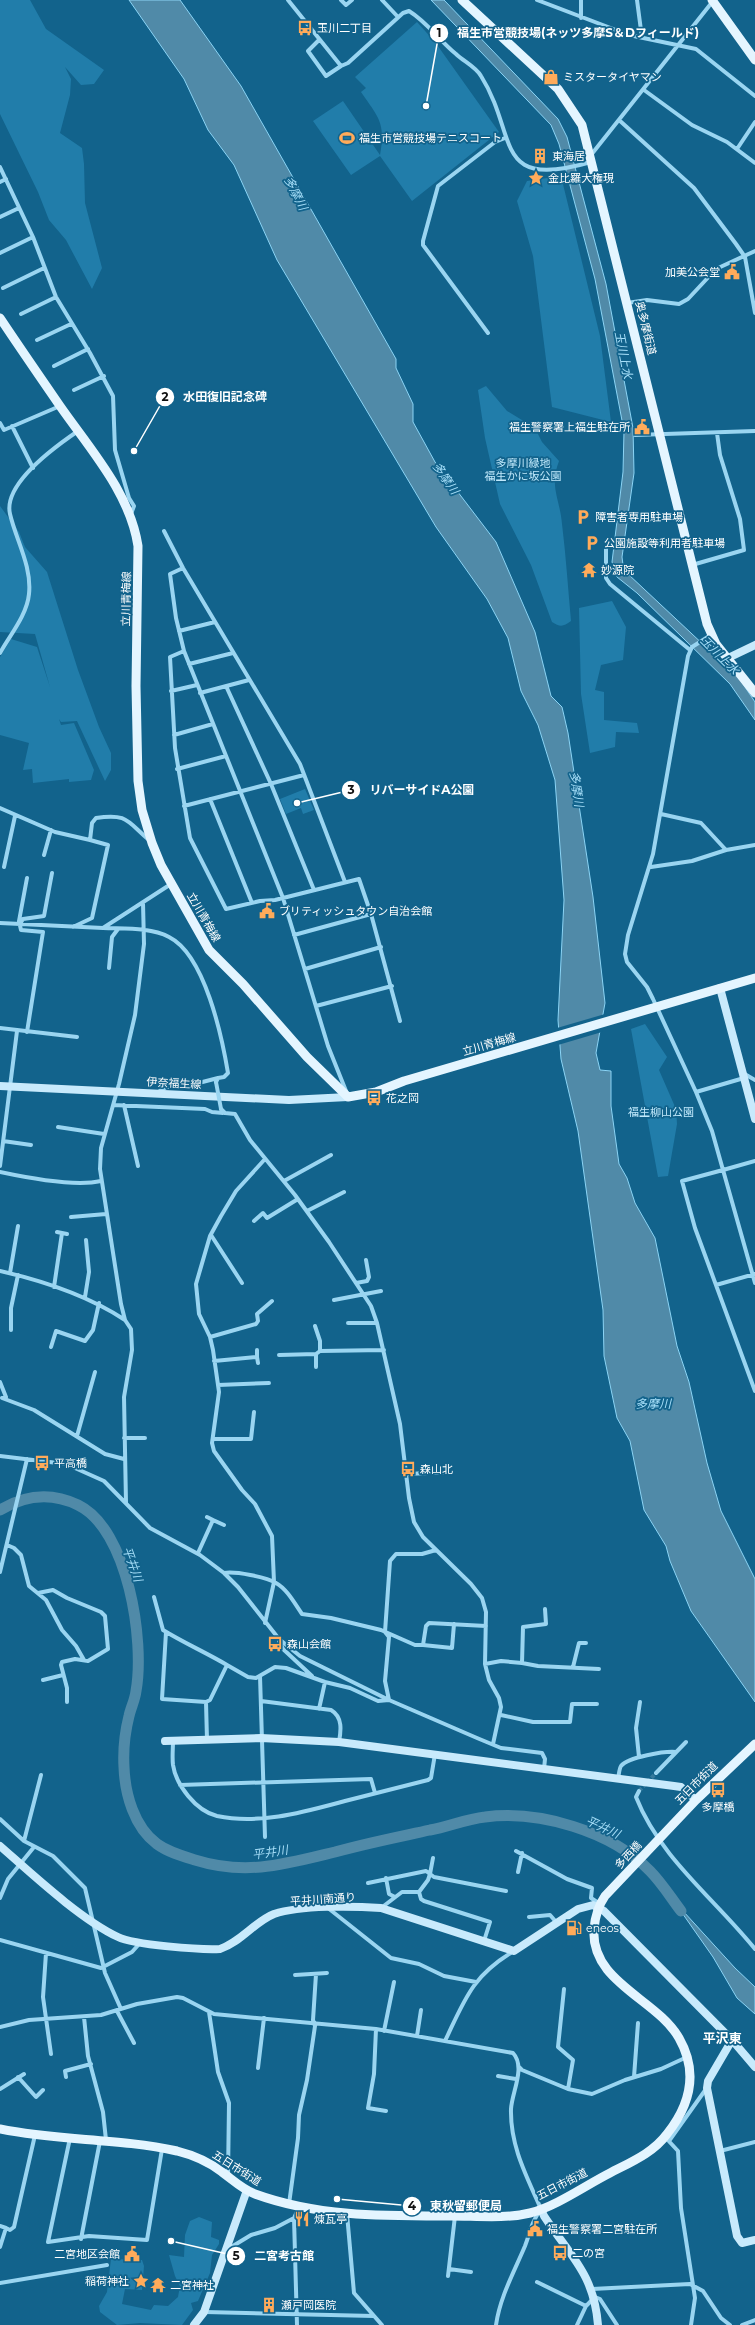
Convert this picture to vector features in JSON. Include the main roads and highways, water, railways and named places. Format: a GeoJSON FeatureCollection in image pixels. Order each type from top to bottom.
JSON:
{"type":"FeatureCollection","features":[{"type":"Feature","properties":{"kind":"main road","name":"奥多摩街道"},"geometry":{"type":"LineString","coordinates":[[462,0],[558,89],[582,124],[659,435],[711,636],[755,693]]}},
{"type":"Feature","properties":{"kind":"main road"},"geometry":{"type":"LineString","coordinates":[[713,0],[754,54]]}},
{"type":"Feature","properties":{"kind":"main road","name":"立川青梅線"},"geometry":{"type":"LineString","coordinates":[[0,318],[78,431],[131,514],[138,546],[136,686],[139,789],[142,810],[152,843],[171,884],[209,950],[243,984],[307,1057],[348,1098],[376,1092],[404,1081],[755,978]]}},
{"type":"Feature","properties":{"kind":"main road","name":"五日市街道"},"geometry":{"type":"LineString","coordinates":[[658,1841],[696,1800],[755,1744]]}},
{"type":"Feature","properties":{"kind":"main road","name":"多西橋"},"geometry":{"type":"LineString","coordinates":[[599,1906],[658,1841]]}},
{"type":"Feature","properties":{"kind":"main road","name":"五日市街道"},"geometry":{"type":"LineString","coordinates":[[1,2127],[35,2134],[103,2141],[162,2149],[191,2155],[206,2162],[247,2190],[299,2206],[347,2213],[455,2216],[513,2216],[541,2209],[650,2151],[667,2139],[689,2098],[691,2076],[687,2057],[681,2042],[670,2025],[616,1978],[600,1958],[594,1933],[599,1906]]}},
{"type":"Feature","properties":{"kind":"water","name":"多摩川"},"geometry":{"type":"Polygon","coordinates":[[[129,0],[180,0],[241,86],[396,359],[396,368],[413,404],[413,422],[435,462],[496,542],[535,632],[551,696],[562,707],[568,733],[593,897],[605,1003],[596,1053],[600,1070],[611,1071],[611,1106],[619,1164],[627,1178],[635,1203],[655,1238],[677,1346],[689,1382],[707,1463],[721,1511],[755,1579],[755,1702],[691,1611],[670,1561],[666,1546],[644,1510],[630,1441],[617,1418],[604,1356],[603,1310],[578,1131],[561,1059],[558,1020],[564,900],[555,780],[538,725],[521,691],[508,638],[487,599],[436,527],[277,260],[234,165],[208,130],[184,79],[129,0]]]}},
{"type":"Feature","properties":{"kind":"water"},"geometry":{"type":"Polygon","coordinates":[[[431,0],[444,0],[558,119],[567,137],[606,284],[633,428],[634,473],[622,557],[623,565],[628,574],[739,678],[755,702],[755,720],[730,684],[637,593],[617,577],[612,562],[623,472],[624,431],[595,279],[559,144],[551,125],[431,0]]]}},
{"type":"Feature","properties":{"kind":"water"},"geometry":{"type":"Polygon","coordinates":[[[673,1900],[735,1968],[755,1987],[755,2014],[737,1998],[713,1957],[673,1900]]]}},
{"type":"Feature","properties":{"kind":"waterway","name":"平井川"},"geometry":{"type":"LineString","coordinates":[[0,1510],[19,1501],[38,1497],[58,1498],[78,1505],[95,1518],[109,1537],[121,1561],[129,1588],[135,1617],[138,1644],[136,1691],[125,1735],[124,1767],[126,1788],[132,1809],[142,1829],[161,1847],[170,1852],[214,1865],[249,1868],[300,1861],[478,1818],[506,1816],[528,1817],[551,1820],[573,1826],[595,1834],[615,1845],[634,1857],[650,1871],[681,1911]]}},
{"type":"Feature","properties":{"kind":"tunnel"},"geometry":{"type":"LineString","coordinates":[[639,1791],[656,1773]]}},
{"type":"Feature","properties":{"kind":"place","name":"玉川二丁目"},"geometry":{"type":"Point","coordinates":[305,28]}},
{"type":"Feature","properties":{"kind":"place","name":"ミスタータイヤマン"},"geometry":{"type":"Point","coordinates":[551,77]}},
{"type":"Feature","properties":{"kind":"place","name":"福生市営競技場(ネッツ多摩S＆Dフィールド)"},"geometry":{"type":"Point","coordinates":[426,106]}},
{"type":"Feature","properties":{"kind":"place","name":"福生市営競技場テニスコート"},"geometry":{"type":"Point","coordinates":[347,138]}},
{"type":"Feature","properties":{"kind":"place","name":"東海居"},"geometry":{"type":"Point","coordinates":[540,156]}},
{"type":"Feature","properties":{"kind":"place","name":"金比羅大権現"},"geometry":{"type":"Point","coordinates":[536,178]}},
{"type":"Feature","properties":{"kind":"place","name":"加美公会堂"},"geometry":{"type":"Point","coordinates":[732,272]}},
{"type":"Feature","properties":{"kind":"place","name":"福生警察署上福生駐在所"},"geometry":{"type":"Point","coordinates":[642,427]}},
{"type":"Feature","properties":{"kind":"place","name":"水田復旧記念碑"},"geometry":{"type":"Point","coordinates":[134,451]}},
{"type":"Feature","properties":{"kind":"place","name":"障害者専用駐車場"},"geometry":{"type":"Point","coordinates":[583,517]}},
{"type":"Feature","properties":{"kind":"place","name":"公園施設等利用者駐車場"},"geometry":{"type":"Point","coordinates":[592,543]}},
{"type":"Feature","properties":{"kind":"place","name":"妙源院"},"geometry":{"type":"Point","coordinates":[589,570]}},
{"type":"Feature","properties":{"kind":"place","name":"リバーサイドA公園"},"geometry":{"type":"Point","coordinates":[297,803]}},
{"type":"Feature","properties":{"kind":"place","name":"ブリティッシュタウン自治会館"},"geometry":{"type":"Point","coordinates":[267,911]}},
{"type":"Feature","properties":{"kind":"place","name":"花之岡"},"geometry":{"type":"Point","coordinates":[374,1098]}},
{"type":"Feature","properties":{"kind":"place","name":"平高橋"},"geometry":{"type":"Point","coordinates":[42,1463]}},
{"type":"Feature","properties":{"kind":"place","name":"森山北"},"geometry":{"type":"Point","coordinates":[408,1469]}},
{"type":"Feature","properties":{"kind":"place","name":"森山会館"},"geometry":{"type":"Point","coordinates":[275,1644]}},
{"type":"Feature","properties":{"kind":"place","name":"多摩橋"},"geometry":{"type":"Point","coordinates":[718,1790]}},
{"type":"Feature","properties":{"kind":"place","name":"eneos"},"geometry":{"type":"Point","coordinates":[574,1928]}},
{"type":"Feature","properties":{"kind":"place","name":"東秋留郵便局"},"geometry":{"type":"Point","coordinates":[337,2199]}},
{"type":"Feature","properties":{"kind":"place","name":"煉瓦亭"},"geometry":{"type":"Point","coordinates":[302,2219]}},
{"type":"Feature","properties":{"kind":"place","name":"福生警察署二宮駐在所"},"geometry":{"type":"Point","coordinates":[535,2229]}},
{"type":"Feature","properties":{"kind":"place","name":"二宮考古館"},"geometry":{"type":"Point","coordinates":[171,2241]}},
{"type":"Feature","properties":{"kind":"place","name":"二の宮"},"geometry":{"type":"Point","coordinates":[560,2253]}},
{"type":"Feature","properties":{"kind":"place","name":"二宮地区会館"},"geometry":{"type":"Point","coordinates":[132,2254]}},
{"type":"Feature","properties":{"kind":"place","name":"稲荷神社"},"geometry":{"type":"Point","coordinates":[141,2281]}},
{"type":"Feature","properties":{"kind":"place","name":"二宮神社"},"geometry":{"type":"Point","coordinates":[158,2285]}},
{"type":"Feature","properties":{"kind":"place","name":"瀬戸岡医院"},"geometry":{"type":"Point","coordinates":[269,2305]}},
{"type":"Feature","properties":{"kind":"district","name":"平沢東"},"geometry":{"type":"Point","coordinates":[722,2038]}},
{"type":"Feature","properties":{"kind":"water label","name":"玉川上水"},"geometry":{"type":"Point","coordinates":[624,355]}},
{"type":"Feature","properties":{"kind":"water label","name":"玉川上水"},"geometry":{"type":"Point","coordinates":[720,655]}},
{"type":"Feature","properties":{"kind":"park label","name":"多摩川緑地 福生かに坂公園"},"geometry":{"type":"Point","coordinates":[523,469]}},
{"type":"Feature","properties":{"kind":"park label","name":"福生柳山公園"},"geometry":{"type":"Point","coordinates":[661,1112]}}]}
